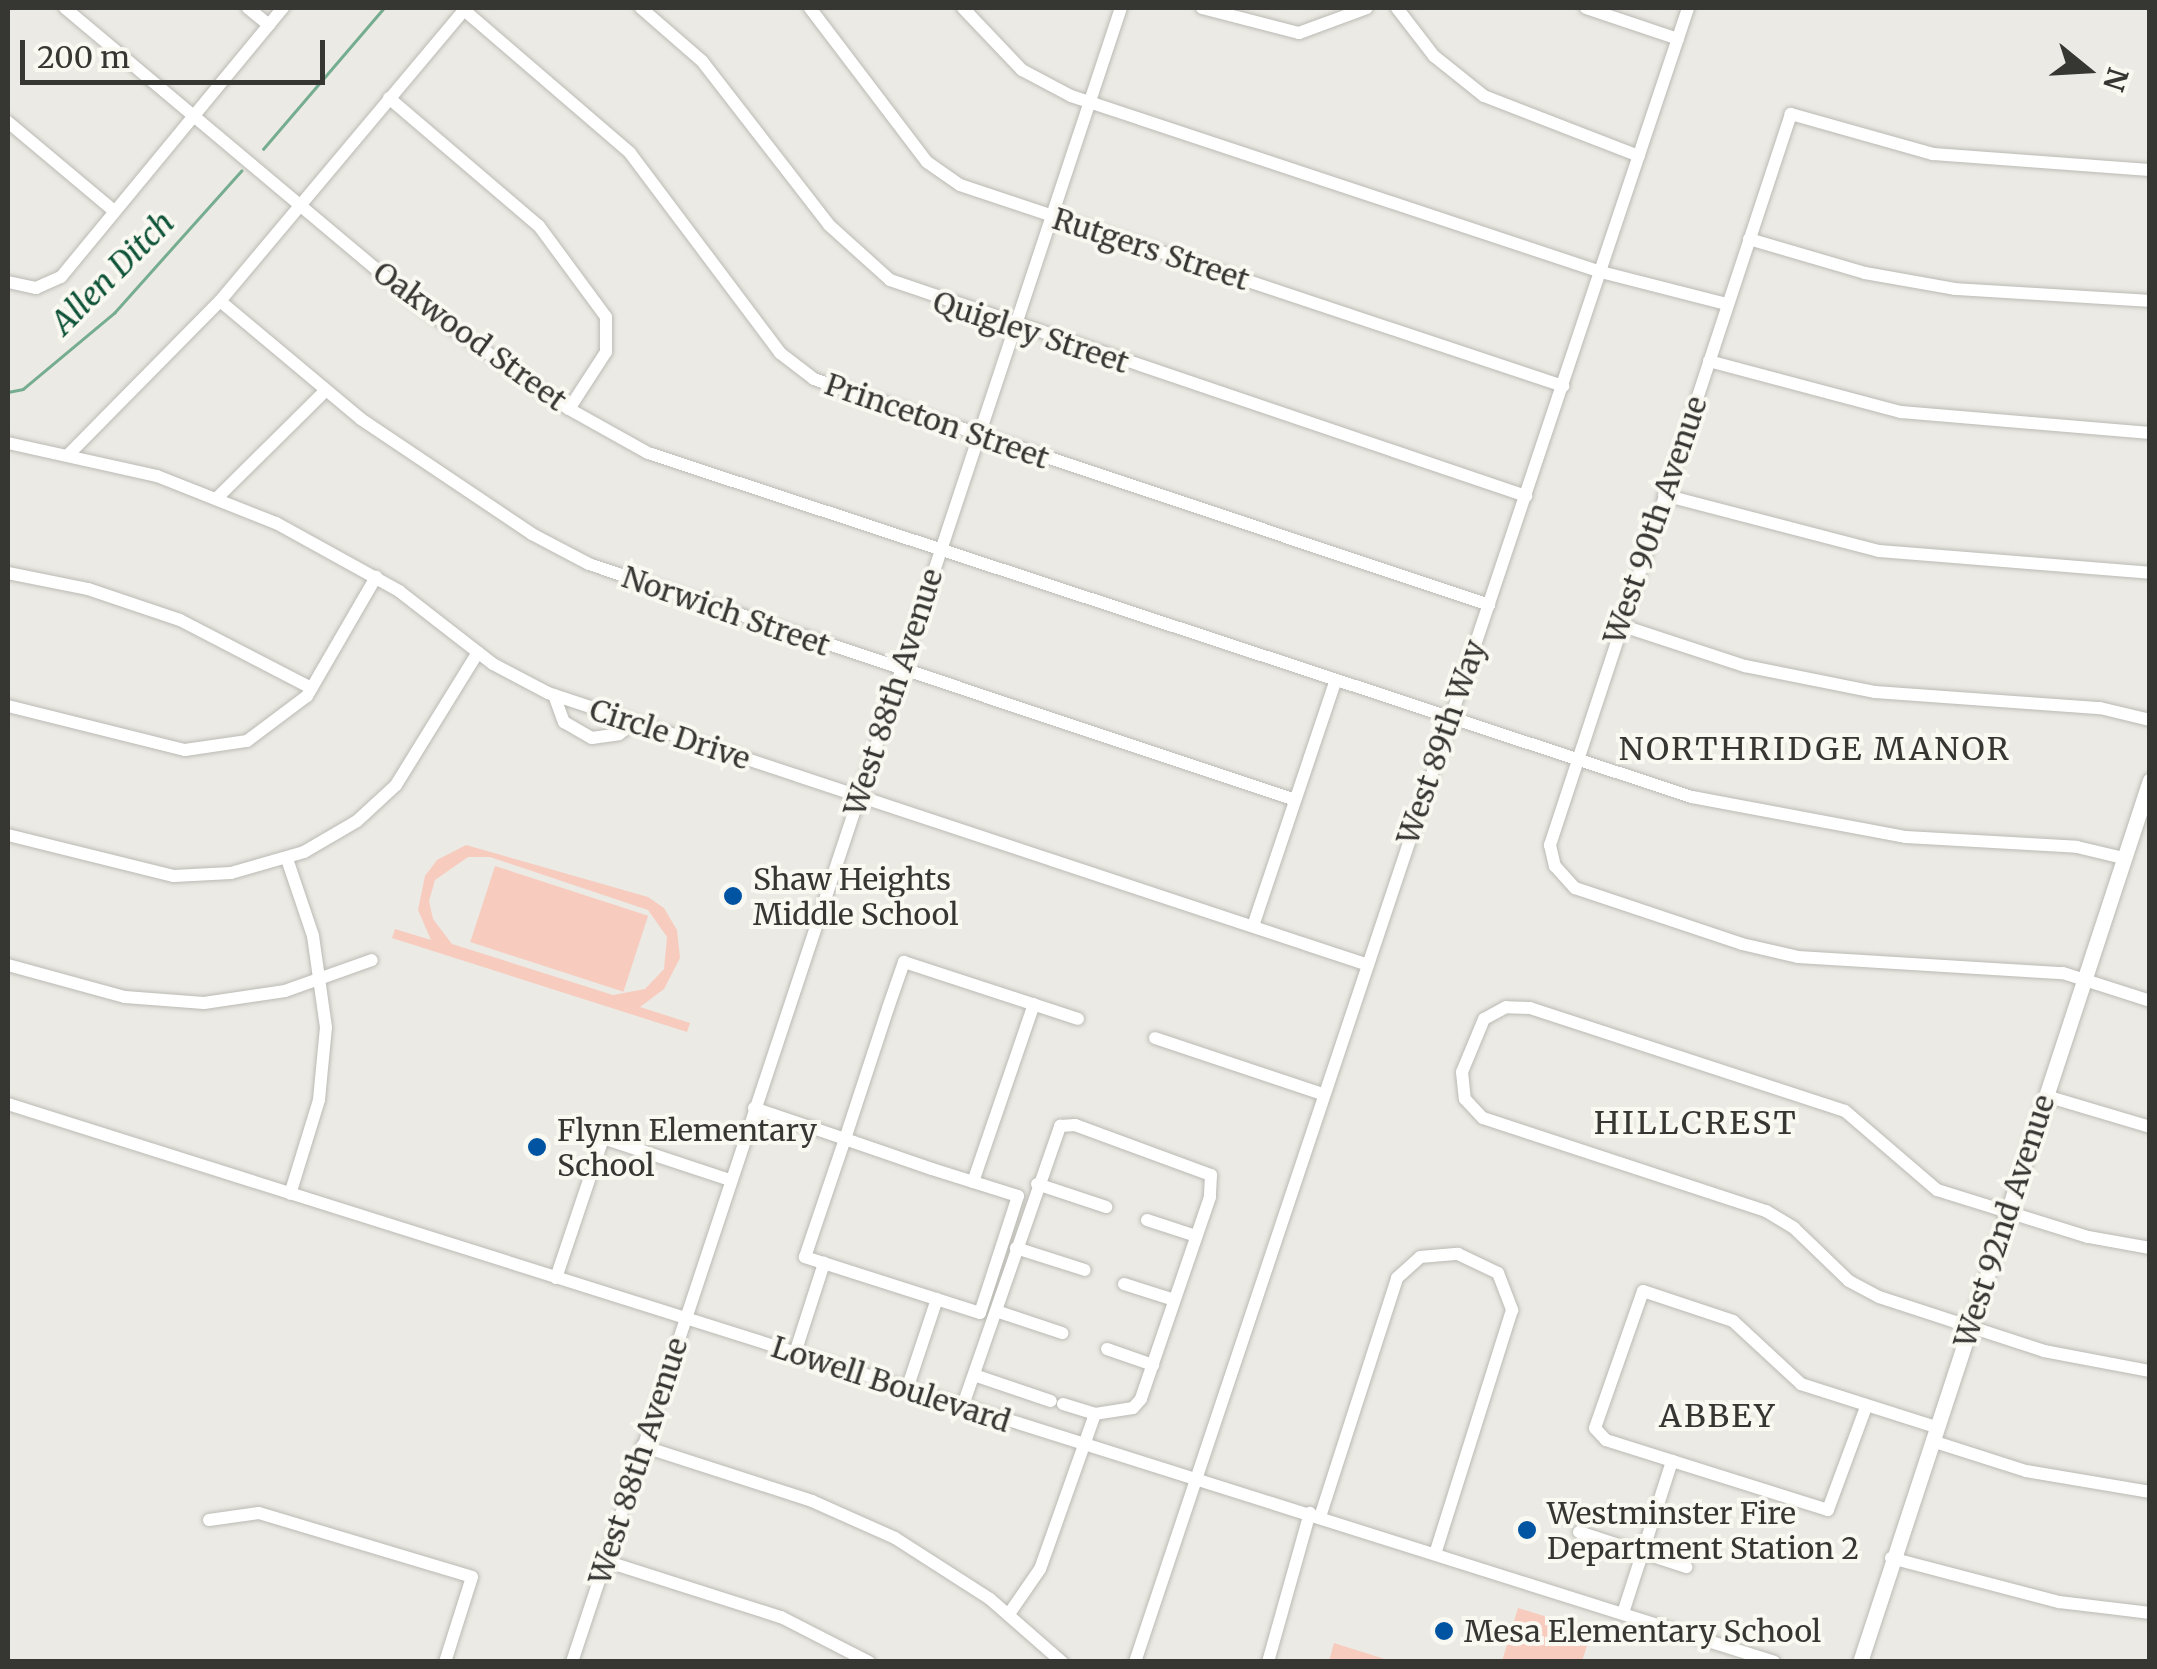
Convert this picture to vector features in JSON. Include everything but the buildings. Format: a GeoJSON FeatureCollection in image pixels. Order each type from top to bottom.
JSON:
{"type":"FeatureCollection","features":[{"type":"Feature","properties":{"kind":"main road","name":"West 92nd Avenue"},"geometry":{"type":"LineString","coordinates":[[1860,1662],[1891,1558],[2150,780]]}},
{"type":"Feature","properties":{"kind":"street","name":"Oakwood Street"},"geometry":{"type":"LineString","coordinates":[[66,8],[424,309],[570,409],[648,453],[1335,682],[1692,796],[1805,821],[1937,840],[2078,847],[2123,858]]}},
{"type":"Feature","properties":{"kind":"street"},"geometry":{"type":"LineString","coordinates":[[248,8],[268,25]]}},
{"type":"Feature","properties":{"kind":"street"},"geometry":{"type":"LineString","coordinates":[[8,282],[28,288],[53,282],[284,8]]}},
{"type":"Feature","properties":{"kind":"street","name":"Quigley Street"},"geometry":{"type":"LineString","coordinates":[[642,8],[711,71],[854,253],[903,287],[1526,496]]}},
{"type":"Feature","properties":{"kind":"street","name":"Rutgers Street"},"geometry":{"type":"LineString","coordinates":[[810,8],[935,171],[1052,216],[1564,386]]}},
{"type":"Feature","properties":{"kind":"street"},"geometry":{"type":"LineString","coordinates":[[963,8],[1031,77],[1601,272],[1727,304]]}},
{"type":"Feature","properties":{"kind":"street","name":"West 88th Avenue"},"geometry":{"type":"LineString","coordinates":[[572,1662],[1121,8]]}},
{"type":"Feature","properties":{"kind":"street"},"geometry":{"type":"LineString","coordinates":[[1202,8],[1299,33],[1367,8]]}},
{"type":"Feature","properties":{"kind":"street"},"geometry":{"type":"LineString","coordinates":[[1397,8],[1434,56],[1484,96],[1639,156]]}},
{"type":"Feature","properties":{"kind":"street"},"geometry":{"type":"LineString","coordinates":[[1586,8],[1678,39]]}},
{"type":"Feature","properties":{"kind":"street","name":"West 89th Way"},"geometry":{"type":"LineString","coordinates":[[1135,1662],[1200,1478],[1365,964],[1564,386],[1688,8]]}},
{"type":"Feature","properties":{"kind":"street"},"geometry":{"type":"LineString","coordinates":[[68,455],[220,301],[465,9]]}},
{"type":"Feature","properties":{"kind":"street","name":"Princeton Street"},"geometry":{"type":"LineString","coordinates":[[465,9],[630,153],[794,366],[835,388],[1489,605]]}},
{"type":"Feature","properties":{"kind":"street"},"geometry":{"type":"LineString","coordinates":[[389,98],[539,226],[606,316],[606,352],[570,409]]}},
{"type":"Feature","properties":{"kind":"street","name":"West 90th Avenue"},"geometry":{"type":"LineString","coordinates":[[2150,170],[1933,154],[1790,114],[1575,758],[1551,855],[1566,881],[1606,900],[1798,958],[2022,968],[2084,980],[2150,1001]]}},
{"type":"Feature","properties":{"kind":"street"},"geometry":{"type":"LineString","coordinates":[[8,122],[114,211]]}},
{"type":"Feature","properties":{"kind":"street"},"geometry":{"type":"LineString","coordinates":[[1749,239],[1865,272],[1955,289],[2150,301]]}},
{"type":"Feature","properties":{"kind":"street","name":"Norwich Street"},"geometry":{"type":"LineString","coordinates":[[220,301],[326,390],[564,552],[1295,800]]}},
{"type":"Feature","properties":{"kind":"street"},"geometry":{"type":"LineString","coordinates":[[1709,361],[1819,396],[1914,414],[2150,433]]}},
{"type":"Feature","properties":{"kind":"street"},"geometry":{"type":"LineString","coordinates":[[217,498],[326,390]]}},
{"type":"Feature","properties":{"kind":"street","name":"Circle Drive"},"geometry":{"type":"LineString","coordinates":[[9,447],[68,455],[217,498],[376,577],[478,652],[554,695],[1365,964]]}},
{"type":"Feature","properties":{"kind":"street"},"geometry":{"type":"LineString","coordinates":[[1664,495],[1878,551],[2150,573]]}},
{"type":"Feature","properties":{"kind":"street"},"geometry":{"type":"LineString","coordinates":[[8,573],[88,590],[180,620],[311,688]]}},
{"type":"Feature","properties":{"kind":"street"},"geometry":{"type":"LineString","coordinates":[[8,706],[156,746],[209,750],[268,730],[311,688],[376,577]]}},
{"type":"Feature","properties":{"kind":"street"},"geometry":{"type":"LineString","coordinates":[[1620,625],[1745,666],[1875,692],[2100,708],[2150,720]]}},
{"type":"Feature","properties":{"kind":"street"},"geometry":{"type":"LineString","coordinates":[[8,836],[174,876],[231,874],[287,859],[330,839],[384,798],[478,652]]}},
{"type":"Feature","properties":{"kind":"street"},"geometry":{"type":"LineString","coordinates":[[1253,926],[1335,682]]}},
{"type":"Feature","properties":{"kind":"street"},"geometry":{"type":"LineString","coordinates":[[554,695],[564,722],[592,738],[619,734],[635,722]]}},
{"type":"Feature","properties":{"kind":"street"},"geometry":{"type":"LineString","coordinates":[[287,859],[321,981],[322,1073],[290,1194]]}},
{"type":"Feature","properties":{"kind":"street"},"geometry":{"type":"LineString","coordinates":[[8,965],[158,1001],[243,1000],[321,981],[372,960]]}},
{"type":"Feature","properties":{"kind":"street"},"geometry":{"type":"LineString","coordinates":[[754,1108],[845,1139],[973,1182],[1018,1196],[980,1313],[805,1257],[845,1139],[904,962],[1078,1019]]}},
{"type":"Feature","properties":{"kind":"street"},"geometry":{"type":"LineString","coordinates":[[973,1182],[1034,1004]]}},
{"type":"Feature","properties":{"kind":"street"},"geometry":{"type":"LineString","coordinates":[[2150,1248],[1925,1184],[1854,1118],[1831,1105],[1530,1008],[1490,1014],[1467,1055],[1462,1092],[1483,1118],[1766,1211],[1794,1228],[1856,1286],[2044,1351],[2150,1371]]}},
{"type":"Feature","properties":{"kind":"street"},"geometry":{"type":"LineString","coordinates":[[1156,1038],[1322,1094]]}},
{"type":"Feature","properties":{"kind":"street"},"geometry":{"type":"LineString","coordinates":[[2046,1096],[2150,1127]]}},
{"type":"Feature","properties":{"kind":"street","name":"Lowell Boulevard"},"geometry":{"type":"LineString","coordinates":[[8,1104],[1774,1662]]}},
{"type":"Feature","properties":{"kind":"street"},"geometry":{"type":"LineString","coordinates":[[962,1408],[1060,1126],[1075,1124],[1211,1175],[1196,1236],[1133,1408],[1094,1414],[974,1375]]}},
{"type":"Feature","properties":{"kind":"street"},"geometry":{"type":"LineString","coordinates":[[556,1278],[603,1138],[730,1180]]}},
{"type":"Feature","properties":{"kind":"street"},"geometry":{"type":"LineString","coordinates":[[1037,1184],[1106,1206]]}},
{"type":"Feature","properties":{"kind":"street"},"geometry":{"type":"LineString","coordinates":[[1147,1220],[1196,1236]]}},
{"type":"Feature","properties":{"kind":"street"},"geometry":{"type":"LineString","coordinates":[[1016,1248],[1085,1270]]}},
{"type":"Feature","properties":{"kind":"street"},"geometry":{"type":"LineString","coordinates":[[1268,1662],[1398,1278],[1430,1253],[1469,1258],[1504,1280],[1512,1310],[1435,1554]]}},
{"type":"Feature","properties":{"kind":"street"},"geometry":{"type":"LineString","coordinates":[[795,1353],[824,1263]]}},
{"type":"Feature","properties":{"kind":"street"},"geometry":{"type":"LineString","coordinates":[[1124,1284],[1174,1300]]}},
{"type":"Feature","properties":{"kind":"street"},"geometry":{"type":"LineString","coordinates":[[1866,1407],[1831,1508],[1672,1462],[1596,1433],[1640,1292],[1733,1320],[1801,1384],[1866,1407],[2026,1471],[2150,1492]]}},
{"type":"Feature","properties":{"kind":"street"},"geometry":{"type":"LineString","coordinates":[[906,1389],[937,1299]]}},
{"type":"Feature","properties":{"kind":"street"},"geometry":{"type":"LineString","coordinates":[[996,1311],[1062,1333]]}},
{"type":"Feature","properties":{"kind":"street"},"geometry":{"type":"LineString","coordinates":[[1107,1349],[1152,1364]]}},
{"type":"Feature","properties":{"kind":"street"},"geometry":{"type":"LineString","coordinates":[[1009,1614],[1040,1569],[1094,1414]]}},
{"type":"Feature","properties":{"kind":"street"},"geometry":{"type":"LineString","coordinates":[[642,1446],[854,1518],[922,1553],[1009,1614],[1062,1662]]}},
{"type":"Feature","properties":{"kind":"street"},"geometry":{"type":"LineString","coordinates":[[1623,1614],[1672,1462]]}},
{"type":"Feature","properties":{"kind":"street"},"geometry":{"type":"LineString","coordinates":[[209,1520],[259,1513],[472,1577],[446,1662]]}},
{"type":"Feature","properties":{"kind":"street"},"geometry":{"type":"LineString","coordinates":[[1579,1532],[1686,1567]]}},
{"type":"Feature","properties":{"kind":"street"},"geometry":{"type":"LineString","coordinates":[[1891,1558],[2059,1602],[2150,1612]]}},
{"type":"Feature","properties":{"kind":"street"},"geometry":{"type":"LineString","coordinates":[[605,1560],[780,1617],[869,1662]]}},
{"type":"Feature","properties":{"kind":"shaded area"},"geometry":{"type":"Polygon","coordinates":[[[466,845],[648,897],[664,908],[677,930],[680,958],[664,989],[640,1007],[690,1023],[687,1032],[392,938],[395,929],[431,940],[418,910],[425,876],[437,860],[466,845]],[[468,857],[435,880],[429,901],[433,919],[452,944],[613,995],[645,989],[664,969],[667,937],[648,910],[490,857],[468,857]]]}},
{"type":"Feature","properties":{"kind":"shaded area"},"geometry":{"type":"Polygon","coordinates":[[[495,866],[648,916],[623,992],[470,942],[495,866]]]}},
{"type":"Feature","properties":{"kind":"shaded area"},"geometry":{"type":"Polygon","coordinates":[[[1518,1608],[1592,1631],[1582,1661],[1502,1661],[1518,1608]]]}},
{"type":"Feature","properties":{"kind":"shaded area"},"geometry":{"type":"Polygon","coordinates":[[[1334,1643],[1391,1661],[1329,1661],[1334,1643]]]}},
{"type":"Feature","properties":{"kind":"waterway","name":"Allen Ditch"},"geometry":{"type":"LineString","coordinates":[[263,149],[384,8]]}},
{"type":"Feature","properties":{"kind":"waterway","name":"Allen Ditch"},"geometry":{"type":"LineString","coordinates":[[8,392],[23,389],[114,313],[241,171]]}},
{"type":"Feature","properties":{"kind":"place","name":"Shaw Heights Middle School"},"geometry":{"type":"Point","coordinates":[733,896]}},
{"type":"Feature","properties":{"kind":"place","name":"Flynn Elementary School"},"geometry":{"type":"Point","coordinates":[537,1147]}},
{"type":"Feature","properties":{"kind":"place","name":"Westminster Fire Department Station 2"},"geometry":{"type":"Point","coordinates":[1527,1530]}},
{"type":"Feature","properties":{"kind":"place","name":"Mesa Elementary School"},"geometry":{"type":"Point","coordinates":[1444,1631]}},
{"type":"Feature","properties":{"kind":"district","name":"NORTHRIDGE MANOR"},"geometry":{"type":"Point","coordinates":[1815,749]}},
{"type":"Feature","properties":{"kind":"district","name":"HILLCREST"},"geometry":{"type":"Point","coordinates":[1696,1123]}},
{"type":"Feature","properties":{"kind":"district","name":"ABBEY"},"geometry":{"type":"Point","coordinates":[1718,1416]}}]}
